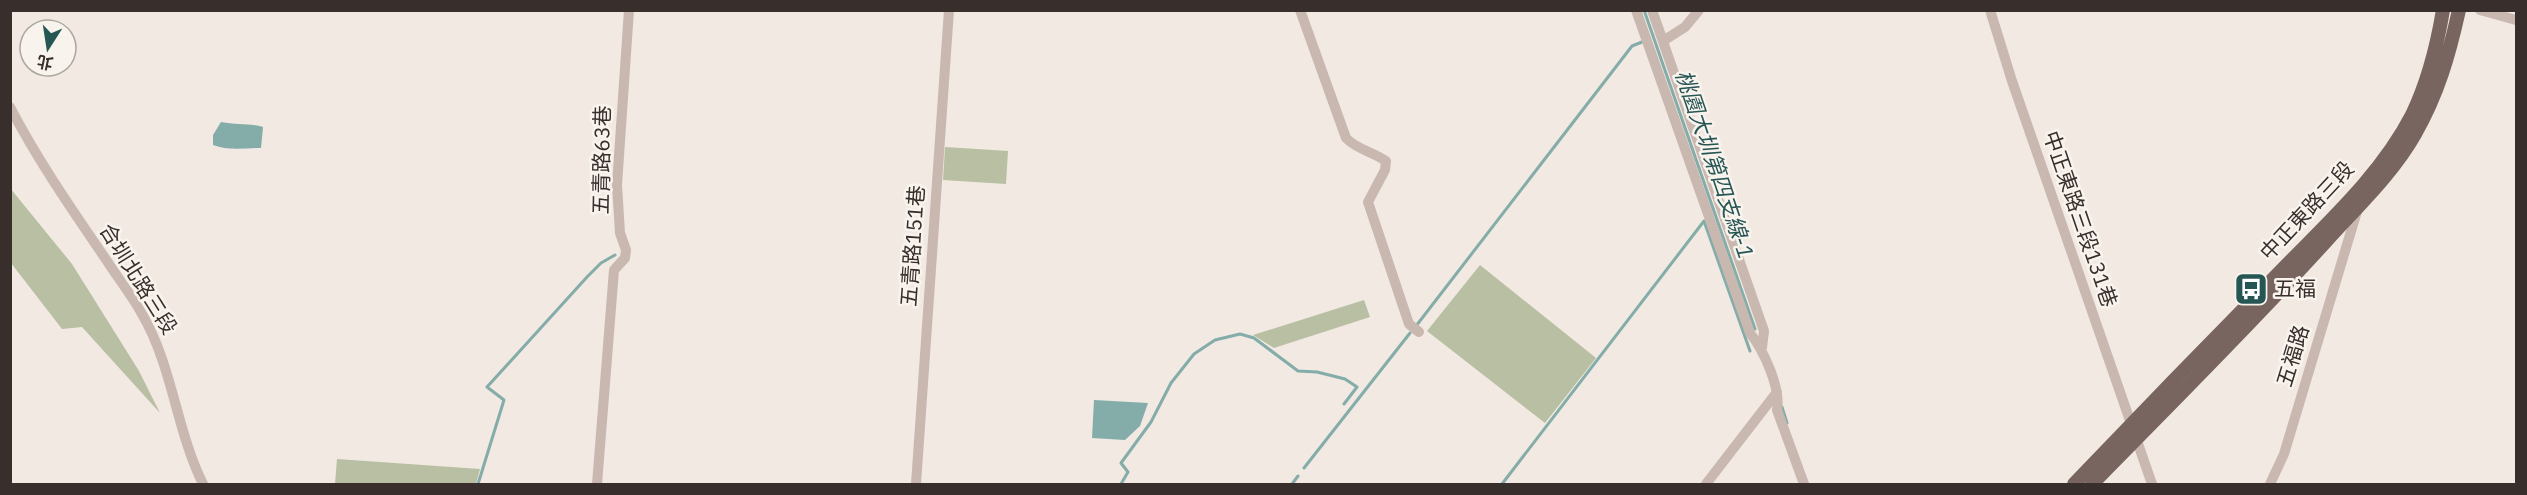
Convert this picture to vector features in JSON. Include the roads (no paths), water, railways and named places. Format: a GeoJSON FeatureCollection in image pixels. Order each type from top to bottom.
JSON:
{"type":"FeatureCollection","features":[{"type":"Feature","properties":{"kind":"main road","name":"中正東路三段"},"geometry":{"type":"LineString","coordinates":[[2073,484],[2349,200],[2392,147],[2412,115],[2426,81],[2437,43],[2443,10]]}},
{"type":"Feature","properties":{"kind":"main road","name":"中正東路三段"},"geometry":{"type":"LineString","coordinates":[[2092,484],[2278,295],[2360,203],[2414,136],[2435,97],[2448,59],[2459,10]]}},
{"type":"Feature","properties":{"kind":"street","name":"五青路63巷"},"geometry":{"type":"LineString","coordinates":[[597,484],[614,270],[625,258],[626,250],[620,233],[617,185],[629,10]]}},
{"type":"Feature","properties":{"kind":"street","name":"五青路151巷"},"geometry":{"type":"LineString","coordinates":[[916,484],[949,10]]}},
{"type":"Feature","properties":{"kind":"street"},"geometry":{"type":"LineString","coordinates":[[1300,10],[1346,138],[1350,143],[1386,161],[1385,170],[1368,202],[1409,324],[1419,332]]}},
{"type":"Feature","properties":{"kind":"street"},"geometry":{"type":"LineString","coordinates":[[1636,10],[1750,333],[1762,348],[1779,399],[1777,410],[1804,484]]}},
{"type":"Feature","properties":{"kind":"street"},"geometry":{"type":"LineString","coordinates":[[1652,10],[1764,331],[1762,348]]}},
{"type":"Feature","properties":{"kind":"street"},"geometry":{"type":"LineString","coordinates":[[1663,41],[1685,27],[1699,10]]}},
{"type":"Feature","properties":{"kind":"street","name":"中正東路三段131巷"},"geometry":{"type":"LineString","coordinates":[[1990,10],[2016,92],[2152,484]]}},
{"type":"Feature","properties":{"kind":"street"},"geometry":{"type":"LineString","coordinates":[[2480,10],[2517,20]]}},
{"type":"Feature","properties":{"kind":"street","name":"合圳北路三段"},"geometry":{"type":"LineString","coordinates":[[10,107],[25,136],[142,314],[163,356],[192,462],[203,484]]}},
{"type":"Feature","properties":{"kind":"street","name":"五福路"},"geometry":{"type":"LineString","coordinates":[[2270,484],[2284,454],[2360,203]]}},
{"type":"Feature","properties":{"kind":"street"},"geometry":{"type":"LineString","coordinates":[[1706,484],[1776,392]]}},
{"type":"Feature","properties":{"kind":"water"},"geometry":{"type":"Polygon","coordinates":[[[221,122],[263,127],[261,148],[231,149],[213,145],[213,135],[221,122]]]}},
{"type":"Feature","properties":{"kind":"water"},"geometry":{"type":"Polygon","coordinates":[[[1094,400],[1148,403],[1140,426],[1125,440],[1092,438],[1094,400]]]}},
{"type":"Feature","properties":{"kind":"waterway","name":"桃園大圳第四支線-1"},"geometry":{"type":"LineString","coordinates":[[1644,10],[1755,329]]}},
{"type":"Feature","properties":{"kind":"waterway"},"geometry":{"type":"LineString","coordinates":[[1416,326],[1632,46],[1642,42]]}},
{"type":"Feature","properties":{"kind":"waterway"},"geometry":{"type":"LineString","coordinates":[[1502,484],[1704,221],[1750,351]]}},
{"type":"Feature","properties":{"kind":"waterway"},"geometry":{"type":"LineString","coordinates":[[478,484],[504,400],[487,387],[587,277],[601,263],[615,255]]}},
{"type":"Feature","properties":{"kind":"waterway"},"geometry":{"type":"LineString","coordinates":[[1304,468],[1410,333]]}},
{"type":"Feature","properties":{"kind":"waterway"},"geometry":{"type":"LineString","coordinates":[[1121,484],[1128,472],[1121,463],[1151,422],[1171,383],[1194,354],[1215,340],[1240,334],[1254,338],[1298,371],[1317,372],[1345,379],[1357,387],[1344,404]]}},
{"type":"Feature","properties":{"kind":"waterway","name":"桃園大圳第四支線-1"},"geometry":{"type":"LineString","coordinates":[[1782,407],[1787,423]]}},
{"type":"Feature","properties":{"kind":"waterway"},"geometry":{"type":"LineString","coordinates":[[1292,484],[1298,476]]}},
{"type":"Feature","properties":{"kind":"place","name":"五福"},"geometry":{"type":"Point","coordinates":[2251,289]}}]}
